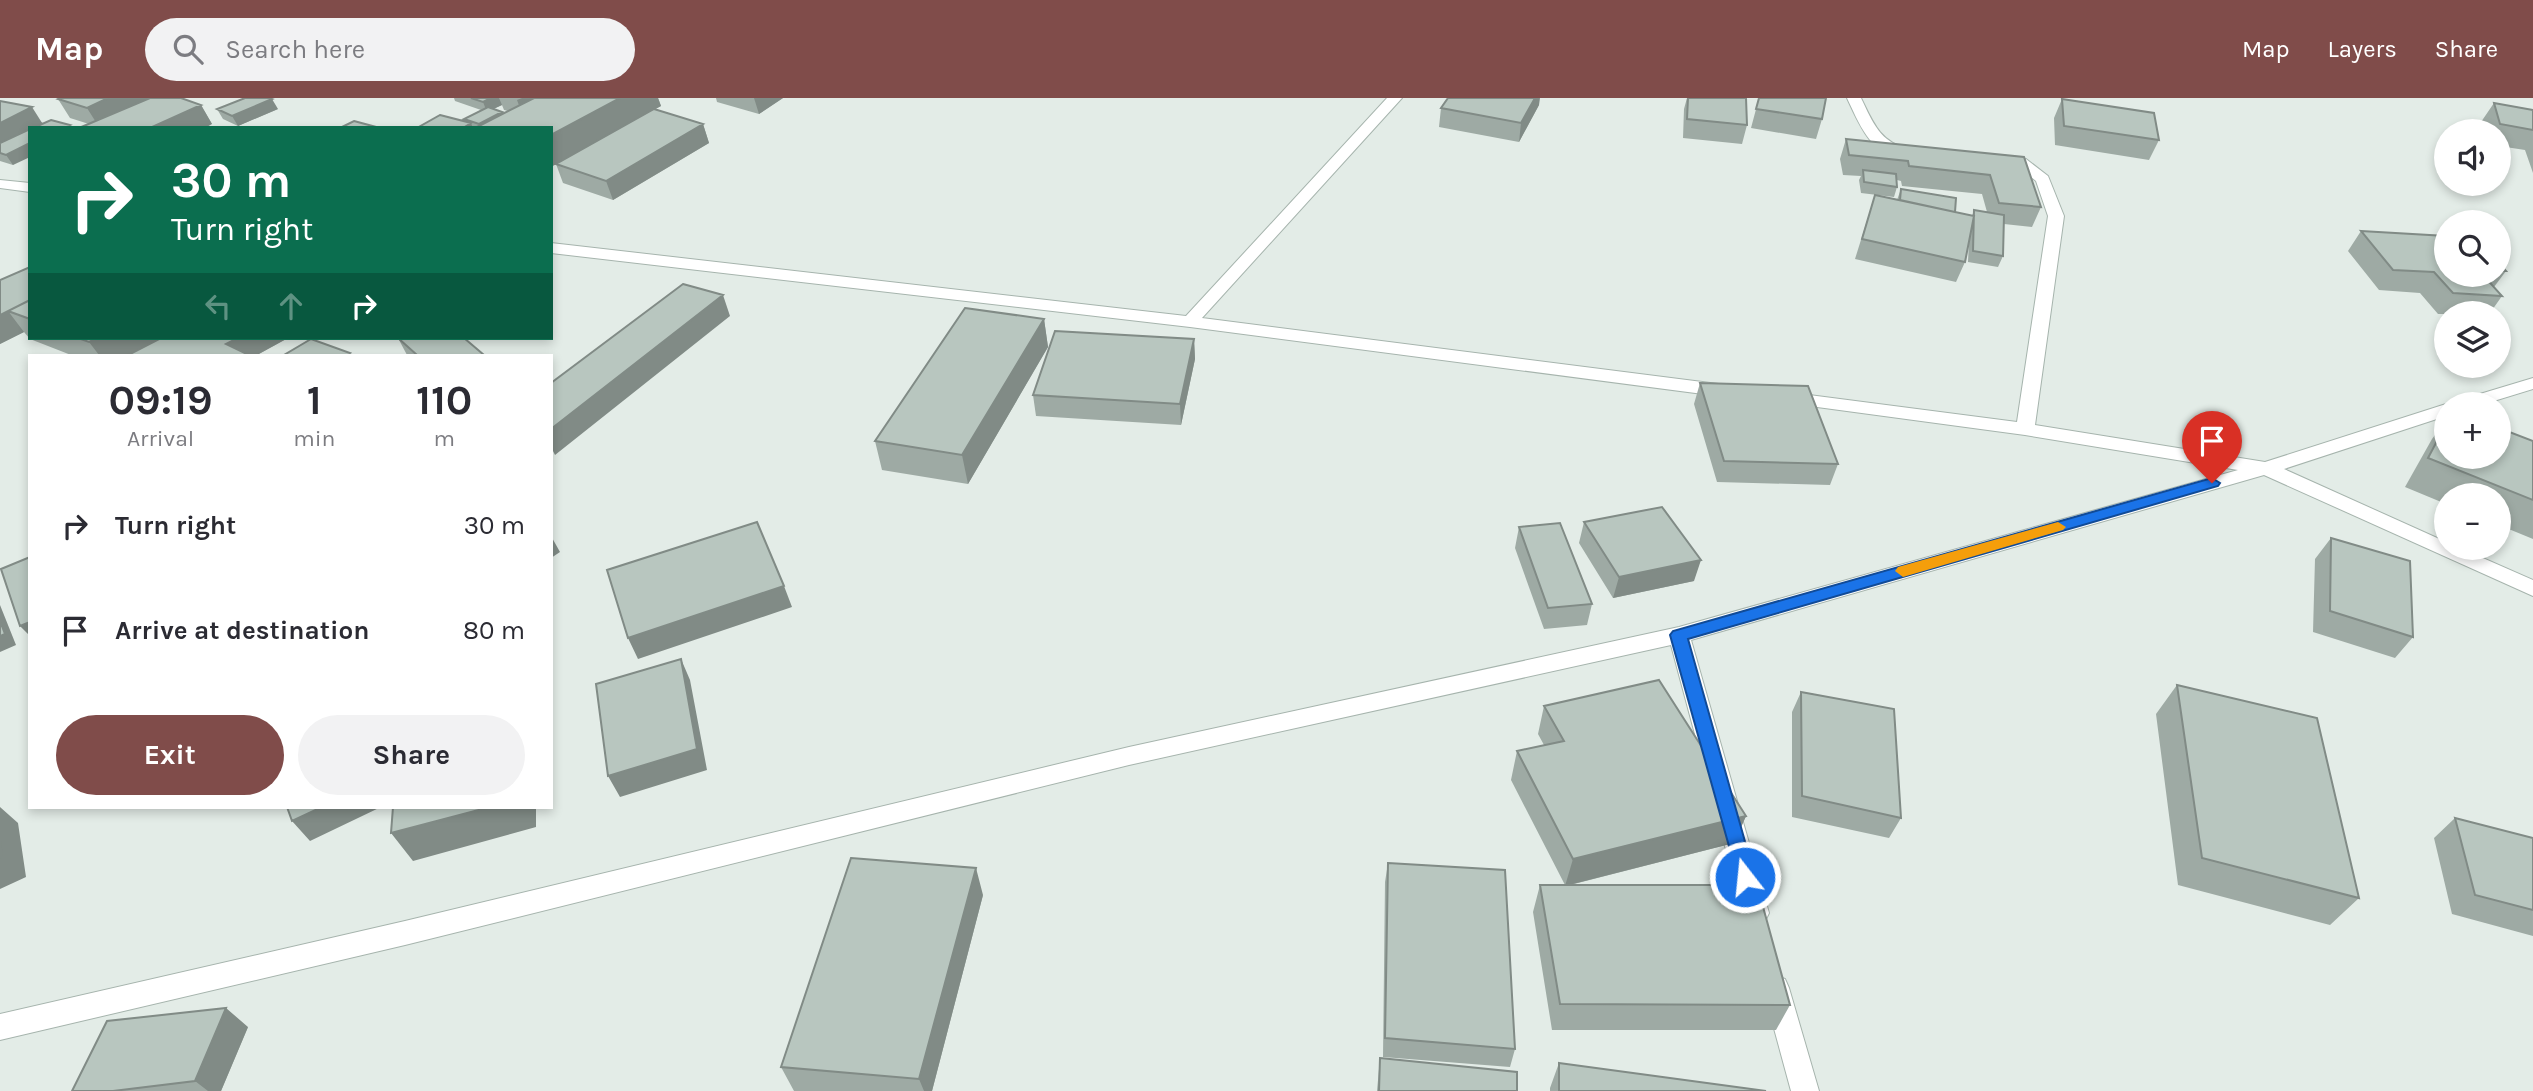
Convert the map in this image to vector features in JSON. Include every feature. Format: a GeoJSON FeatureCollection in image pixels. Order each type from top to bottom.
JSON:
{"type":"FeatureCollection","features":[{"type":"Feature","properties":{"kind":"street"},"geometry":{"type":"LineString","coordinates":[[1189,322],[1395,98]]}},
{"type":"Feature","properties":{"kind":"street"},"geometry":{"type":"LineString","coordinates":[[1854,98],[1876,142],[1897,151],[1924,153]]}},
{"type":"Feature","properties":{"kind":"street"},"geometry":{"type":"LineString","coordinates":[[1979,156],[2021,162],[2043,179],[2056,216],[2025,429]]}},
{"type":"Feature","properties":{"kind":"street"},"geometry":{"type":"LineString","coordinates":[[0,184],[28,188]]}},
{"type":"Feature","properties":{"kind":"street"},"geometry":{"type":"LineString","coordinates":[[553,248],[1189,322],[1738,392]]}},
{"type":"Feature","properties":{"kind":"street"},"geometry":{"type":"LineString","coordinates":[[2504,392],[2533,383]]}},
{"type":"Feature","properties":{"kind":"street"},"geometry":{"type":"LineString","coordinates":[[1765,396],[2025,429],[2266,467],[2533,589]]}},
{"type":"Feature","properties":{"kind":"street"},"geometry":{"type":"LineString","coordinates":[[0,1027],[404,933],[1129,756],[1679,635],[2266,467],[2434,414]]}},
{"type":"Feature","properties":{"kind":"street"},"geometry":{"type":"LineString","coordinates":[[1679,635],[1760,930]]}},
{"type":"Feature","properties":{"kind":"street"},"geometry":{"type":"LineString","coordinates":[[1771,970],[1805,1091]]}},
{"type":"Feature","properties":{"kind":"building"},"geometry":{"type":"Polygon","coordinates":[[[108,98],[87,108],[58,99],[108,98]]]}},
{"type":"Feature","properties":{"kind":"building"},"geometry":{"type":"Polygon","coordinates":[[[150,98],[181,98],[201,105],[154,126],[84,126],[150,98]]]}},
{"type":"Feature","properties":{"kind":"building"},"geometry":{"type":"Polygon","coordinates":[[[245,98],[272,99],[232,116],[217,109],[245,98]]]}},
{"type":"Feature","properties":{"kind":"building"},"geometry":{"type":"Polygon","coordinates":[[[471,98],[491,98],[483,102],[471,98]]]}},
{"type":"Feature","properties":{"kind":"building"},"geometry":{"type":"Polygon","coordinates":[[[534,98],[620,98],[553,134],[553,126],[479,126],[534,98]]]}},
{"type":"Feature","properties":{"kind":"building"},"geometry":{"type":"Polygon","coordinates":[[[1448,98],[1535,98],[1521,123],[1441,108],[1448,98]]]}},
{"type":"Feature","properties":{"kind":"building"},"geometry":{"type":"Polygon","coordinates":[[[1688,98],[1746,98],[1747,125],[1687,119],[1688,98]]]}},
{"type":"Feature","properties":{"kind":"building"},"geometry":{"type":"Polygon","coordinates":[[[1759,98],[1826,98],[1822,119],[1756,109],[1759,98]]]}},
{"type":"Feature","properties":{"kind":"building"},"geometry":{"type":"Polygon","coordinates":[[[2062,99],[2154,113],[2159,140],[2064,126],[2062,99]]]}},
{"type":"Feature","properties":{"kind":"building"},"geometry":{"type":"Polygon","coordinates":[[[0,101],[32,107],[0,123],[0,101]]]}},
{"type":"Feature","properties":{"kind":"building"},"geometry":{"type":"Polygon","coordinates":[[[2494,103],[2533,110],[2533,130],[2511,126],[2511,119],[2499,119],[2494,103]]]}},
{"type":"Feature","properties":{"kind":"building"},"geometry":{"type":"Polygon","coordinates":[[[488,107],[502,112],[479,124],[464,119],[488,107]]]}},
{"type":"Feature","properties":{"kind":"building"},"geometry":{"type":"Polygon","coordinates":[[[654,109],[703,124],[606,181],[556,164],[654,109]]]}},
{"type":"Feature","properties":{"kind":"building"},"geometry":{"type":"Polygon","coordinates":[[[440,115],[471,123],[466,126],[421,126],[440,115]]]}},
{"type":"Feature","properties":{"kind":"building"},"geometry":{"type":"Polygon","coordinates":[[[51,120],[70,125],[68,126],[38,126],[51,120]]]}},
{"type":"Feature","properties":{"kind":"building"},"geometry":{"type":"Polygon","coordinates":[[[354,121],[373,126],[344,126],[354,121]]]}},
{"type":"Feature","properties":{"kind":"building"},"geometry":{"type":"Polygon","coordinates":[[[28,130],[28,144],[6,155],[0,153],[0,143],[28,130]]]}},
{"type":"Feature","properties":{"kind":"building"},"geometry":{"type":"Polygon","coordinates":[[[1846,139],[2024,157],[2041,207],[1999,203],[1990,175],[1909,166],[1908,161],[1849,155],[1846,139]]]}},
{"type":"Feature","properties":{"kind":"building"},"geometry":{"type":"Polygon","coordinates":[[[1863,170],[1896,174],[1897,187],[1864,182],[1863,170]]]}},
{"type":"Feature","properties":{"kind":"building"},"geometry":{"type":"Polygon","coordinates":[[[1901,189],[1956,198],[1955,212],[1900,200],[1901,189]]]}},
{"type":"Feature","properties":{"kind":"building"},"geometry":{"type":"Polygon","coordinates":[[[1875,195],[1974,216],[1965,262],[1862,239],[1875,195]]]}},
{"type":"Feature","properties":{"kind":"building"},"geometry":{"type":"Polygon","coordinates":[[[1974,210],[2004,215],[2003,256],[1973,251],[1974,210]]]}},
{"type":"Feature","properties":{"kind":"building"},"geometry":{"type":"Polygon","coordinates":[[[2361,231],[2434,235],[2434,272],[2393,270],[2361,231]]]}},
{"type":"Feature","properties":{"kind":"building"},"geometry":{"type":"Polygon","coordinates":[[[28,268],[28,301],[0,315],[0,280],[28,268]]]}},
{"type":"Feature","properties":{"kind":"building"},"geometry":{"type":"Polygon","coordinates":[[[683,284],[723,295],[553,427],[553,382],[683,284]]]}},
{"type":"Feature","properties":{"kind":"building"},"geometry":{"type":"Polygon","coordinates":[[[2448,287],[2494,287],[2502,296],[2453,293],[2448,287]]]}},
{"type":"Feature","properties":{"kind":"building"},"geometry":{"type":"Polygon","coordinates":[[[28,301],[28,318],[8,311],[28,301]]]}},
{"type":"Feature","properties":{"kind":"building"},"geometry":{"type":"Polygon","coordinates":[[[965,308],[1044,319],[962,455],[875,441],[965,308]]]}},
{"type":"Feature","properties":{"kind":"building"},"geometry":{"type":"Polygon","coordinates":[[[1055,331],[1194,339],[1180,404],[1033,395],[1055,331]]]}},
{"type":"Feature","properties":{"kind":"building"},"geometry":{"type":"Polygon","coordinates":[[[157,340],[234,340],[226,344],[247,354],[130,354],[157,340]]]}},
{"type":"Feature","properties":{"kind":"building"},"geometry":{"type":"Polygon","coordinates":[[[309,340],[350,353],[348,354],[286,354],[309,340]]]}},
{"type":"Feature","properties":{"kind":"building"},"geometry":{"type":"Polygon","coordinates":[[[400,340],[466,340],[483,354],[416,354],[400,340]]]}},
{"type":"Feature","properties":{"kind":"building"},"geometry":{"type":"Polygon","coordinates":[[[1700,383],[1808,386],[1838,464],[1724,461],[1700,383]]]}},
{"type":"Feature","properties":{"kind":"building"},"geometry":{"type":"Polygon","coordinates":[[[2511,433],[2533,441],[2533,500],[2511,491],[2511,483],[2490,483],[2456,469],[2511,469],[2511,433]]]}},
{"type":"Feature","properties":{"kind":"building"},"geometry":{"type":"Polygon","coordinates":[[[2434,447],[2434,460],[2428,458],[2434,447]]]}},
{"type":"Feature","properties":{"kind":"building"},"geometry":{"type":"Polygon","coordinates":[[[1662,507],[1701,560],[1619,577],[1584,522],[1662,507]]]}},
{"type":"Feature","properties":{"kind":"building"},"geometry":{"type":"Polygon","coordinates":[[[757,522],[784,586],[628,638],[607,570],[757,522]]]}},
{"type":"Feature","properties":{"kind":"building"},"geometry":{"type":"Polygon","coordinates":[[[1560,523],[1592,604],[1548,608],[1519,527],[1560,523]]]}},
{"type":"Feature","properties":{"kind":"building"},"geometry":{"type":"Polygon","coordinates":[[[2331,538],[2410,561],[2413,637],[2330,611],[2331,538]]]}},
{"type":"Feature","properties":{"kind":"building"},"geometry":{"type":"Polygon","coordinates":[[[28,558],[28,623],[20,626],[1,569],[28,558]]]}},
{"type":"Feature","properties":{"kind":"building"},"geometry":{"type":"Polygon","coordinates":[[[0,621],[5,634],[0,636],[0,621]]]}},
{"type":"Feature","properties":{"kind":"building"},"geometry":{"type":"Polygon","coordinates":[[[681,659],[697,749],[608,776],[596,684],[681,659]]]}},
{"type":"Feature","properties":{"kind":"building"},"geometry":{"type":"Polygon","coordinates":[[[1659,680],[1746,816],[1573,859],[1517,751],[1564,741],[1544,706],[1659,680]]]}},
{"type":"Feature","properties":{"kind":"building"},"geometry":{"type":"Polygon","coordinates":[[[2177,685],[2317,718],[2359,898],[2202,858],[2177,685]]]}},
{"type":"Feature","properties":{"kind":"building"},"geometry":{"type":"Polygon","coordinates":[[[1801,692],[1894,709],[1901,818],[1802,796],[1801,692]]]}},
{"type":"Feature","properties":{"kind":"building"},"geometry":{"type":"Polygon","coordinates":[[[288,809],[318,809],[292,821],[288,809]]]}},
{"type":"Feature","properties":{"kind":"building"},"geometry":{"type":"Polygon","coordinates":[[[393,809],[482,809],[391,833],[393,809]]]}},
{"type":"Feature","properties":{"kind":"building"},"geometry":{"type":"Polygon","coordinates":[[[2455,818],[2533,838],[2533,910],[2475,895],[2455,818]]]}},
{"type":"Feature","properties":{"kind":"building"},"geometry":{"type":"Polygon","coordinates":[[[851,858],[976,868],[919,1079],[781,1067],[851,858]]]}},
{"type":"Feature","properties":{"kind":"building"},"geometry":{"type":"Polygon","coordinates":[[[1388,863],[1505,870],[1515,1049],[1385,1038],[1388,863]]]}},
{"type":"Feature","properties":{"kind":"building"},"geometry":{"type":"Polygon","coordinates":[[[1540,885],[1757,885],[1790,1005],[1560,1004],[1540,885]]]}},
{"type":"Feature","properties":{"kind":"building"},"geometry":{"type":"Polygon","coordinates":[[[226,1008],[195,1081],[113,1091],[72,1091],[107,1021],[226,1008]]]}},
{"type":"Feature","properties":{"kind":"building"},"geometry":{"type":"Polygon","coordinates":[[[1380,1058],[1517,1072],[1517,1091],[1379,1091],[1380,1058]]]}},
{"type":"Feature","properties":{"kind":"building"},"geometry":{"type":"Polygon","coordinates":[[[1559,1063],[1766,1091],[1559,1091],[1559,1063]]]}},
{"type":"Feature","properties":{"kind":"slow traffic"},"geometry":{"type":"LineString","coordinates":[[1903,571],[2058,527]]}},
{"type":"Feature","properties":{"kind":"route"},"geometry":{"type":"LineString","coordinates":[[1745,877],[1679,635],[2212,483]]}}]}
